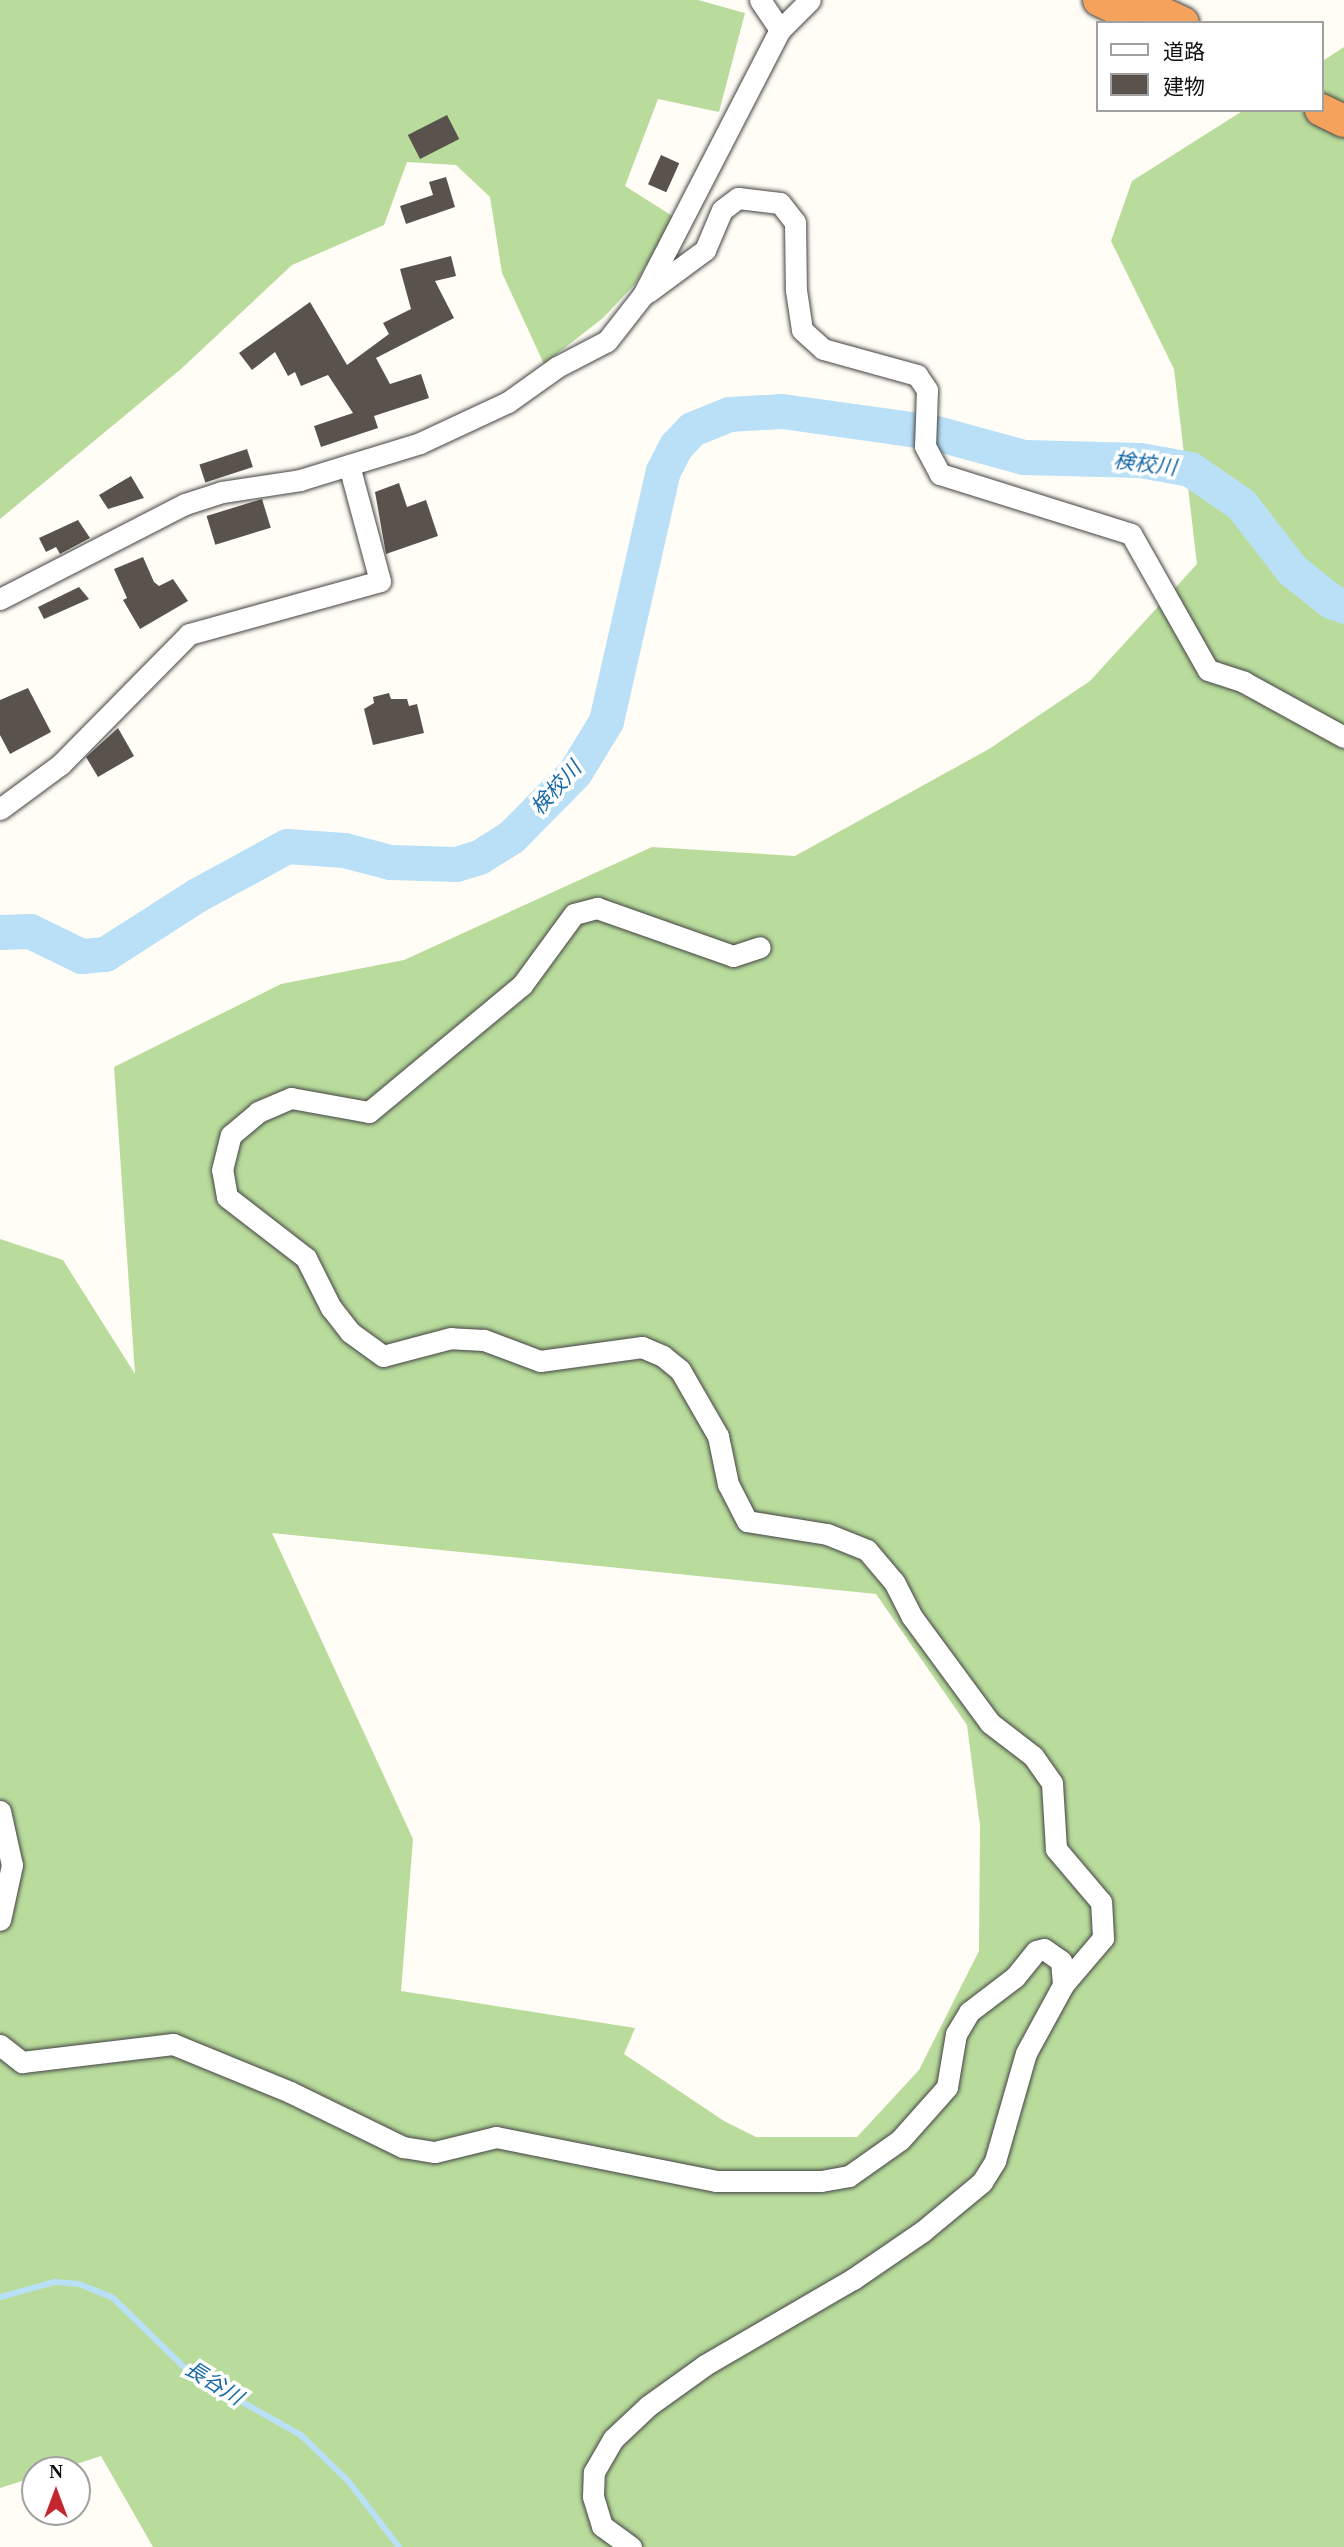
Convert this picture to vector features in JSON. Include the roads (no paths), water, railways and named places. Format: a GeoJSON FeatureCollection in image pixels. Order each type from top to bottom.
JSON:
{"type":"FeatureCollection","features":[{"type":"Feature","properties":{"kind":"highway"},"geometry":{"type":"LineString","coordinates":[[1099,0],[1144,21]]}},
{"type":"Feature","properties":{"kind":"highway"},"geometry":{"type":"LineString","coordinates":[[1134,0],[1179,21]]}},
{"type":"Feature","properties":{"kind":"highway"},"geometry":{"type":"LineString","coordinates":[[1323,91],[1344,101]]}},
{"type":"Feature","properties":{"kind":"highway"},"geometry":{"type":"LineString","coordinates":[[1323,111],[1344,121]]}},
{"type":"Feature","properties":{"kind":"street"},"geometry":{"type":"LineString","coordinates":[[760,0],[780,30]]}},
{"type":"Feature","properties":{"kind":"street"},"geometry":{"type":"LineString","coordinates":[[0,599],[185,504],[349,465],[421,443],[508,402],[557,368],[607,341],[643,295],[780,30],[810,0]]}},
{"type":"Feature","properties":{"kind":"street"},"geometry":{"type":"LineString","coordinates":[[643,295],[705,250],[722,210],[738,198],[780,203],[795,222],[796,290],[802,330],[823,349],[918,375],[927,390],[925,446],[940,474],[1131,534],[1208,670],[1244,682],[1344,737]]}},
{"type":"Feature","properties":{"kind":"street"},"geometry":{"type":"LineString","coordinates":[[5,802],[61,764],[189,634],[380,580],[349,465]]}},
{"type":"Feature","properties":{"kind":"street"},"geometry":{"type":"LineString","coordinates":[[631,2547],[602,2526],[593,2496],[594,2472],[613,2438],[648,2406],[705,2365],[853,2279],[982,2182],[995,2161],[1026,2053],[1063,1985],[1103,1938],[1105,1919],[1101,1902],[1056,1849],[1052,1783],[1033,1756],[990,1723],[912,1617],[894,1581],[867,1550],[827,1534],[747,1521],[728,1485],[718,1436],[680,1370],[663,1356],[642,1347],[540,1361],[484,1340],[451,1338],[383,1356],[350,1332],[331,1307],[306,1258],[227,1197],[222,1170],[231,1135],[258,1112],[291,1098],[369,1112],[522,985],[574,914],[597,908],[733,956],[760,947]]}},
{"type":"Feature","properties":{"kind":"street"},"geometry":{"type":"LineString","coordinates":[[0,1811],[12,1865],[0,1920]]}},
{"type":"Feature","properties":{"kind":"street"},"geometry":{"type":"LineString","coordinates":[[0,2045],[22,2062],[173,2044],[290,2092],[403,2147],[435,2152],[496,2137],[716,2181],[821,2181],[849,2176],[900,2140],[947,2087],[956,2034],[969,2012],[1015,1978],[1035,1951],[1044,1949],[1061,1961],[1063,1985]]}},
{"type":"Feature","properties":{"kind":"waterway","name":"検校川"},"geometry":{"type":"LineString","coordinates":[[0,932],[30,931],[81,956],[105,954],[197,895],[287,846],[344,850],[390,862],[456,864],[479,857],[511,837],[575,772],[606,721],[663,471],[676,446],[692,429],[729,414],[782,411],[917,430]]}},
{"type":"Feature","properties":{"kind":"waterway","name":"検校川"},"geometry":{"type":"LineString","coordinates":[[936,433],[1024,457],[1140,460],[1190,469],[1241,504],[1292,570],[1331,601],[1344,606]]}},
{"type":"Feature","properties":{"kind":"waterway","name":"長谷川"},"geometry":{"type":"LineString","coordinates":[[0,2297],[55,2282],[79,2284],[112,2297],[189,2372],[301,2435],[349,2482],[399,2547]]}}]}
